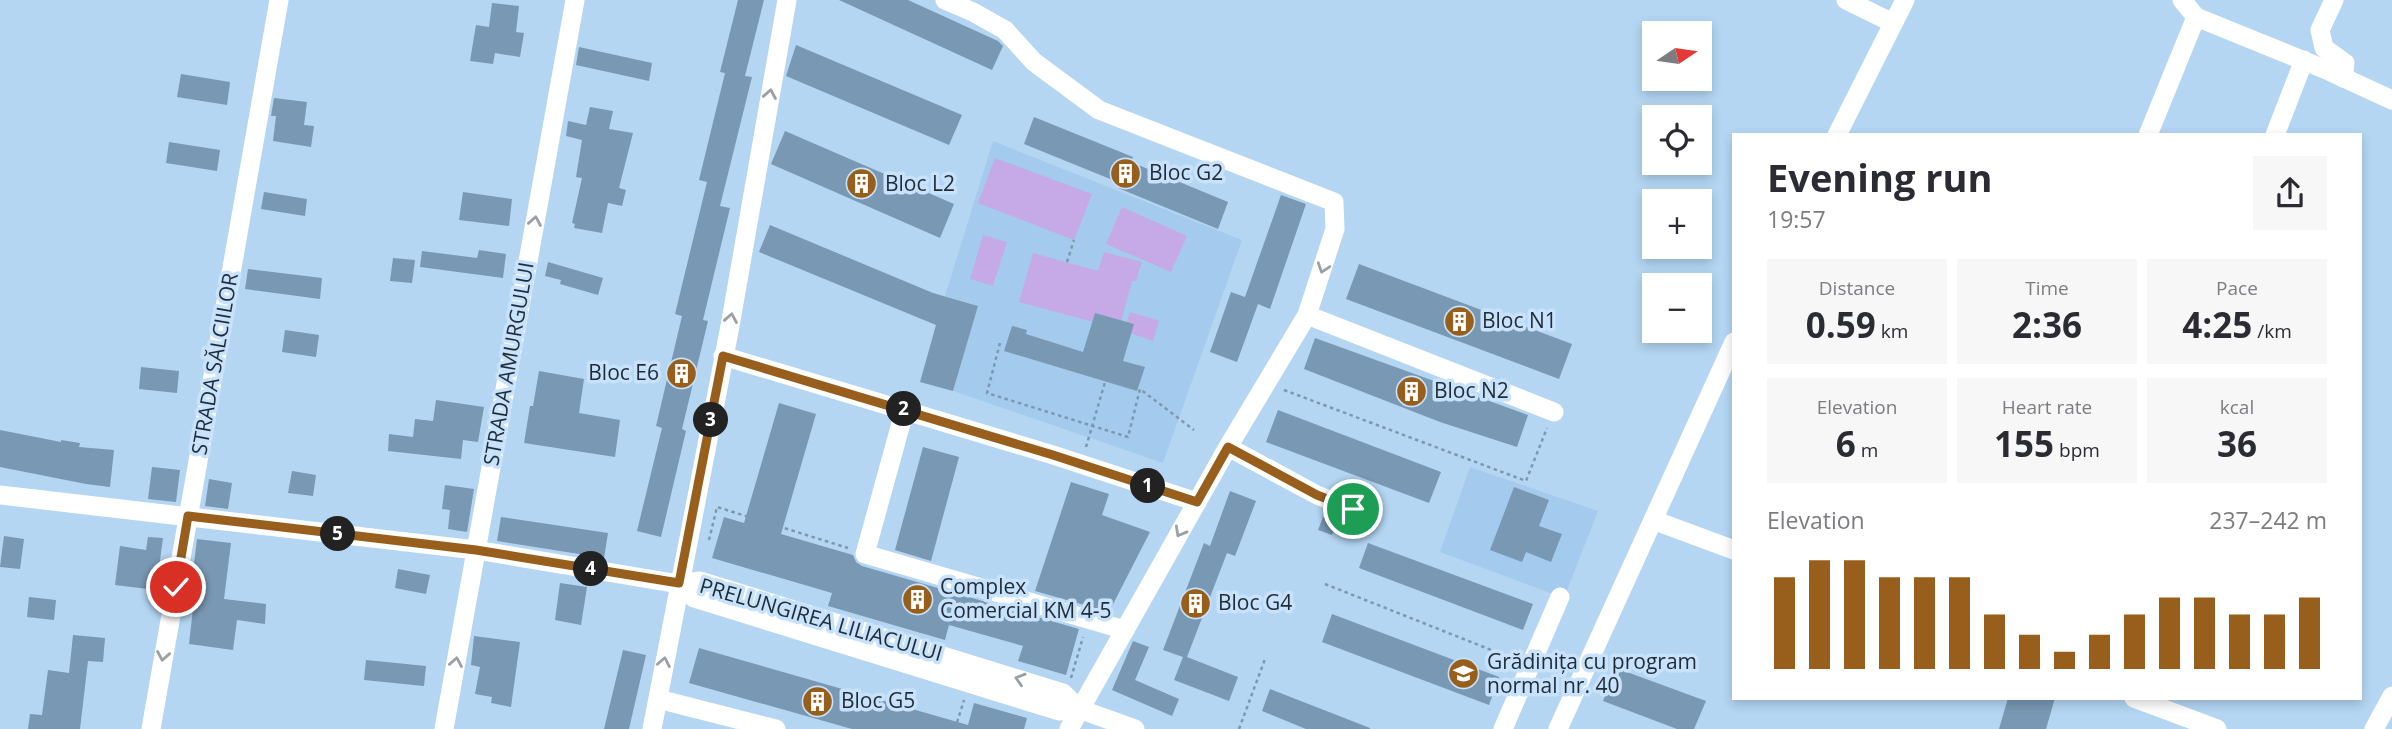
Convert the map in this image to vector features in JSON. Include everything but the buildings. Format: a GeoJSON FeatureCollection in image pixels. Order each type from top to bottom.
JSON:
{"type":"FeatureCollection","features":[{"type":"Feature","properties":{"kind":"street","name":"STRADA SĂLCIILOR"},"geometry":{"type":"LineString","coordinates":[[150,729],[279,0]]}},
{"type":"Feature","properties":{"kind":"street","name":"STRADA AMURGULUI"},"geometry":{"type":"LineString","coordinates":[[444,729],[575,0]]}},
{"type":"Feature","properties":{"kind":"street"},"geometry":{"type":"LineString","coordinates":[[652,729],[787,0]]}},
{"type":"Feature","properties":{"kind":"street"},"geometry":{"type":"LineString","coordinates":[[945,0],[976,6],[1005,30],[1034,62],[1099,110],[1334,202],[1335,229],[1307,315],[1228,447],[1069,729]]}},
{"type":"Feature","properties":{"kind":"street"},"geometry":{"type":"LineString","coordinates":[[1846,0],[1893,23]]}},
{"type":"Feature","properties":{"kind":"street"},"geometry":{"type":"LineString","coordinates":[[1838,133],[1905,0]]}},
{"type":"Feature","properties":{"kind":"street"},"geometry":{"type":"LineString","coordinates":[[2182,0],[2196,17],[2304,60],[2392,100]]}},
{"type":"Feature","properties":{"kind":"street"},"geometry":{"type":"LineString","coordinates":[[2334,0],[2320,30],[2324,48],[2345,63],[2343,78]]}},
{"type":"Feature","properties":{"kind":"street"},"geometry":{"type":"LineString","coordinates":[[2149,133],[2196,17]]}},
{"type":"Feature","properties":{"kind":"street"},"geometry":{"type":"LineString","coordinates":[[2276,133],[2304,60]]}},
{"type":"Feature","properties":{"kind":"street"},"geometry":{"type":"LineString","coordinates":[[1307,315],[1554,412]]}},
{"type":"Feature","properties":{"kind":"street"},"geometry":{"type":"LineString","coordinates":[[1558,729],[1732,346]]}},
{"type":"Feature","properties":{"kind":"street"},"geometry":{"type":"LineString","coordinates":[[723,356],[905,409],[1197,502]]}},
{"type":"Feature","properties":{"kind":"street"},"geometry":{"type":"LineString","coordinates":[[905,409],[865,554],[1125,630]]}},
{"type":"Feature","properties":{"kind":"street"},"geometry":{"type":"LineString","coordinates":[[1228,447],[1317,495],[1353,509]]}},
{"type":"Feature","properties":{"kind":"street"},"geometry":{"type":"LineString","coordinates":[[0,495],[476,550],[679,583]]}},
{"type":"Feature","properties":{"kind":"street"},"geometry":{"type":"LineString","coordinates":[[1653,520],[1732,549]]}},
{"type":"Feature","properties":{"kind":"street","name":"PRELUNGIREA LILIACULUI"},"geometry":{"type":"LineString","coordinates":[[679,583],[700,581],[1033,683],[1063,694],[1079,709]]}},
{"type":"Feature","properties":{"kind":"street","name":"PRELUNGIREA LILIACULUI"},"geometry":{"type":"LineString","coordinates":[[679,583],[694,598],[969,684],[1059,710],[1079,709],[1135,729]]}},
{"type":"Feature","properties":{"kind":"street"},"geometry":{"type":"LineString","coordinates":[[1503,729],[1560,597]]}},
{"type":"Feature","properties":{"kind":"street"},"geometry":{"type":"LineString","coordinates":[[2374,729],[2392,696]]}},
{"type":"Feature","properties":{"kind":"street"},"geometry":{"type":"LineString","coordinates":[[657,699],[776,729]]}},
{"type":"Feature","properties":{"kind":"street"},"geometry":{"type":"LineString","coordinates":[[2137,700],[2171,721],[2217,729]]}},
{"type":"Feature","properties":{"kind":"path"},"geometry":{"type":"LineString","coordinates":[[1067,262],[1074,240]]}},
{"type":"Feature","properties":{"kind":"path"},"geometry":{"type":"LineString","coordinates":[[1000,342],[987,393],[1128,437],[1140,389],[1194,430]]}},
{"type":"Feature","properties":{"kind":"path"},"geometry":{"type":"LineString","coordinates":[[1081,464],[1105,382]]}},
{"type":"Feature","properties":{"kind":"path"},"geometry":{"type":"LineString","coordinates":[[1268,384],[1526,481],[1554,412]]}},
{"type":"Feature","properties":{"kind":"path"},"geometry":{"type":"LineString","coordinates":[[708,544],[717,507],[865,554]]}},
{"type":"Feature","properties":{"kind":"path"},"geometry":{"type":"LineString","coordinates":[[1325,584],[1530,666]]}},
{"type":"Feature","properties":{"kind":"path"},"geometry":{"type":"LineString","coordinates":[[1069,686],[1088,619]]}},
{"type":"Feature","properties":{"kind":"path"},"geometry":{"type":"LineString","coordinates":[[1239,729],[1265,659]]}},
{"type":"Feature","properties":{"kind":"path"},"geometry":{"type":"LineString","coordinates":[[955,729],[969,684]]}},
{"type":"Feature","properties":{"kind":"shaded area"},"geometry":{"type":"Polygon","coordinates":[[[993,141],[1242,240],[1163,463],[953,391],[978,306],[945,296],[993,141]]]}},
{"type":"Feature","properties":{"kind":"shaded area"},"geometry":{"type":"Polygon","coordinates":[[[995,158],[1092,194],[1074,240],[978,203],[995,158]]]}},
{"type":"Feature","properties":{"kind":"shaded area"},"geometry":{"type":"Polygon","coordinates":[[[1122,207],[1187,236],[1171,272],[1106,244],[1122,207]]]}},
{"type":"Feature","properties":{"kind":"shaded area"},"geometry":{"type":"Polygon","coordinates":[[[983,235],[1007,242],[993,286],[970,279],[983,235]]]}},
{"type":"Feature","properties":{"kind":"shaded area"},"geometry":{"type":"Polygon","coordinates":[[[1104,252],[1142,262],[1136,281],[1132,281],[1119,329],[1019,302],[1033,253],[1098,271],[1104,252]]]}},
{"type":"Feature","properties":{"kind":"shaded area"},"geometry":{"type":"Polygon","coordinates":[[[1130,312],[1159,321],[1153,341],[1124,331],[1130,312]]]}},
{"type":"Feature","properties":{"kind":"shaded area"},"geometry":{"type":"Polygon","coordinates":[[[1470,467],[1598,511],[1564,598],[1440,552],[1470,467]]]}},
{"type":"Feature","properties":{"kind":"place","name":"Bloc G2"},"geometry":{"type":"Point","coordinates":[1126,173]}},
{"type":"Feature","properties":{"kind":"place","name":"Bloc L2"},"geometry":{"type":"Point","coordinates":[862,184]}},
{"type":"Feature","properties":{"kind":"place","name":"Bloc N1"},"geometry":{"type":"Point","coordinates":[1459,321]}},
{"type":"Feature","properties":{"kind":"place","name":"Bloc E6"},"geometry":{"type":"Point","coordinates":[682,373]}},
{"type":"Feature","properties":{"kind":"place","name":"Bloc N2"},"geometry":{"type":"Point","coordinates":[1411,391]}},
{"type":"Feature","properties":{"kind":"place","name":"Complex Comercial KM 4-5"},"geometry":{"type":"Point","coordinates":[917,599]}},
{"type":"Feature","properties":{"kind":"place","name":"Bloc G4"},"geometry":{"type":"Point","coordinates":[1195,603]}},
{"type":"Feature","properties":{"kind":"place","name":"Grădinița cu program normal nr. 40"},"geometry":{"type":"Point","coordinates":[1464,674]}},
{"type":"Feature","properties":{"kind":"place","name":"Bloc G5"},"geometry":{"type":"Point","coordinates":[818,701]}},
{"type":"Feature","properties":{"kind":"route"},"geometry":{"type":"LineString","coordinates":[[176,587],[188,516],[476,550],[679,583],[723,356],[905,409],[1197,502],[1228,447],[1317,495],[1353,509]]}}]}
